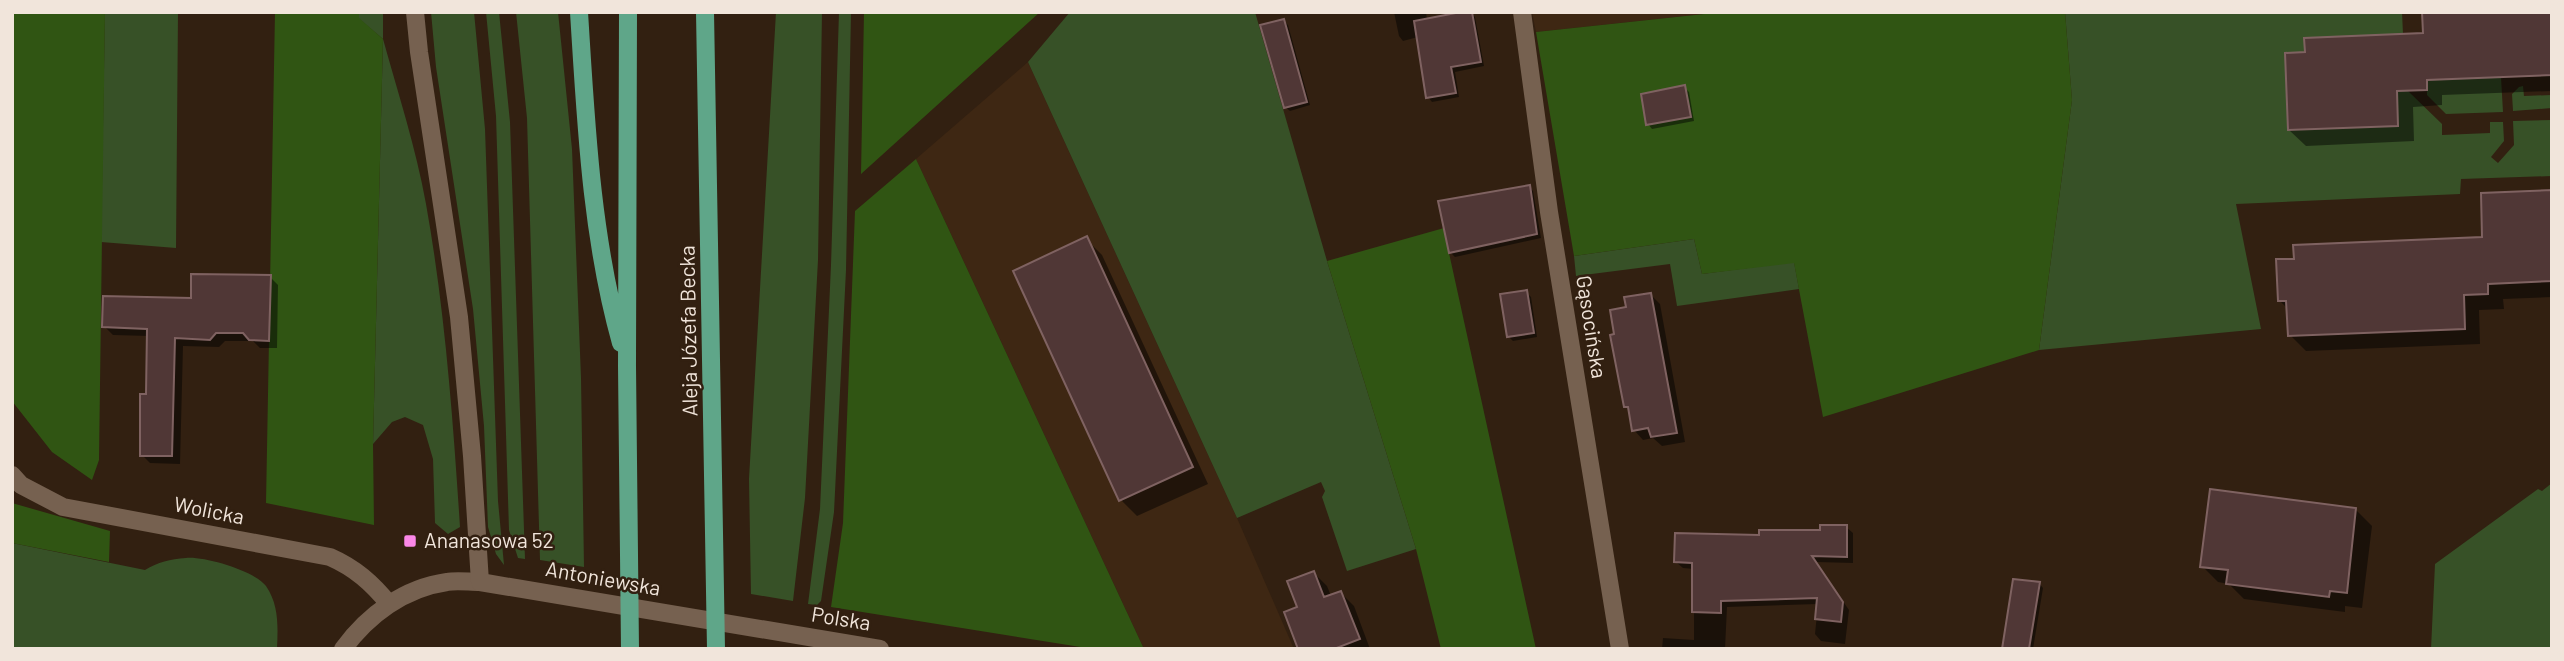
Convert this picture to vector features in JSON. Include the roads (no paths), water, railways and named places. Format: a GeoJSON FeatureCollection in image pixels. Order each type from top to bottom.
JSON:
{"type":"FeatureCollection","features":[{"type":"Feature","properties":{"kind":"main road"},"geometry":{"type":"LineString","coordinates":[[579,12],[597,223],[608,296],[627,366]]}},
{"type":"Feature","properties":{"kind":"main road"},"geometry":{"type":"LineString","coordinates":[[628,12],[627,366],[630,649]]}},
{"type":"Feature","properties":{"kind":"main road","name":"Aleja Józefa Becka"},"geometry":{"type":"LineString","coordinates":[[705,12],[716,649]]}},
{"type":"Feature","properties":{"kind":"street"},"geometry":{"type":"LineString","coordinates":[[415,12],[459,317],[480,582]]}},
{"type":"Feature","properties":{"kind":"street","name":"Gąsocińska"},"geometry":{"type":"LineString","coordinates":[[1522,12],[1549,212],[1620,649]]}},
{"type":"Feature","properties":{"kind":"street","name":"Wolicka"},"geometry":{"type":"LineString","coordinates":[[12,475],[21,485],[63,507],[330,557],[349,565],[373,584],[389,604]]}},
{"type":"Feature","properties":{"kind":"street","name":"Antoniewska"},"geometry":{"type":"LineString","coordinates":[[343,649],[369,618],[389,604],[431,585],[449,581],[480,582],[794,635]]}},
{"type":"Feature","properties":{"kind":"street","name":"Polska"},"geometry":{"type":"LineString","coordinates":[[794,635],[880,649]]}},
{"type":"Feature","properties":{"kind":"place","name":"Ananasowa 52"},"geometry":{"type":"Point","coordinates":[410,541]}}]}
